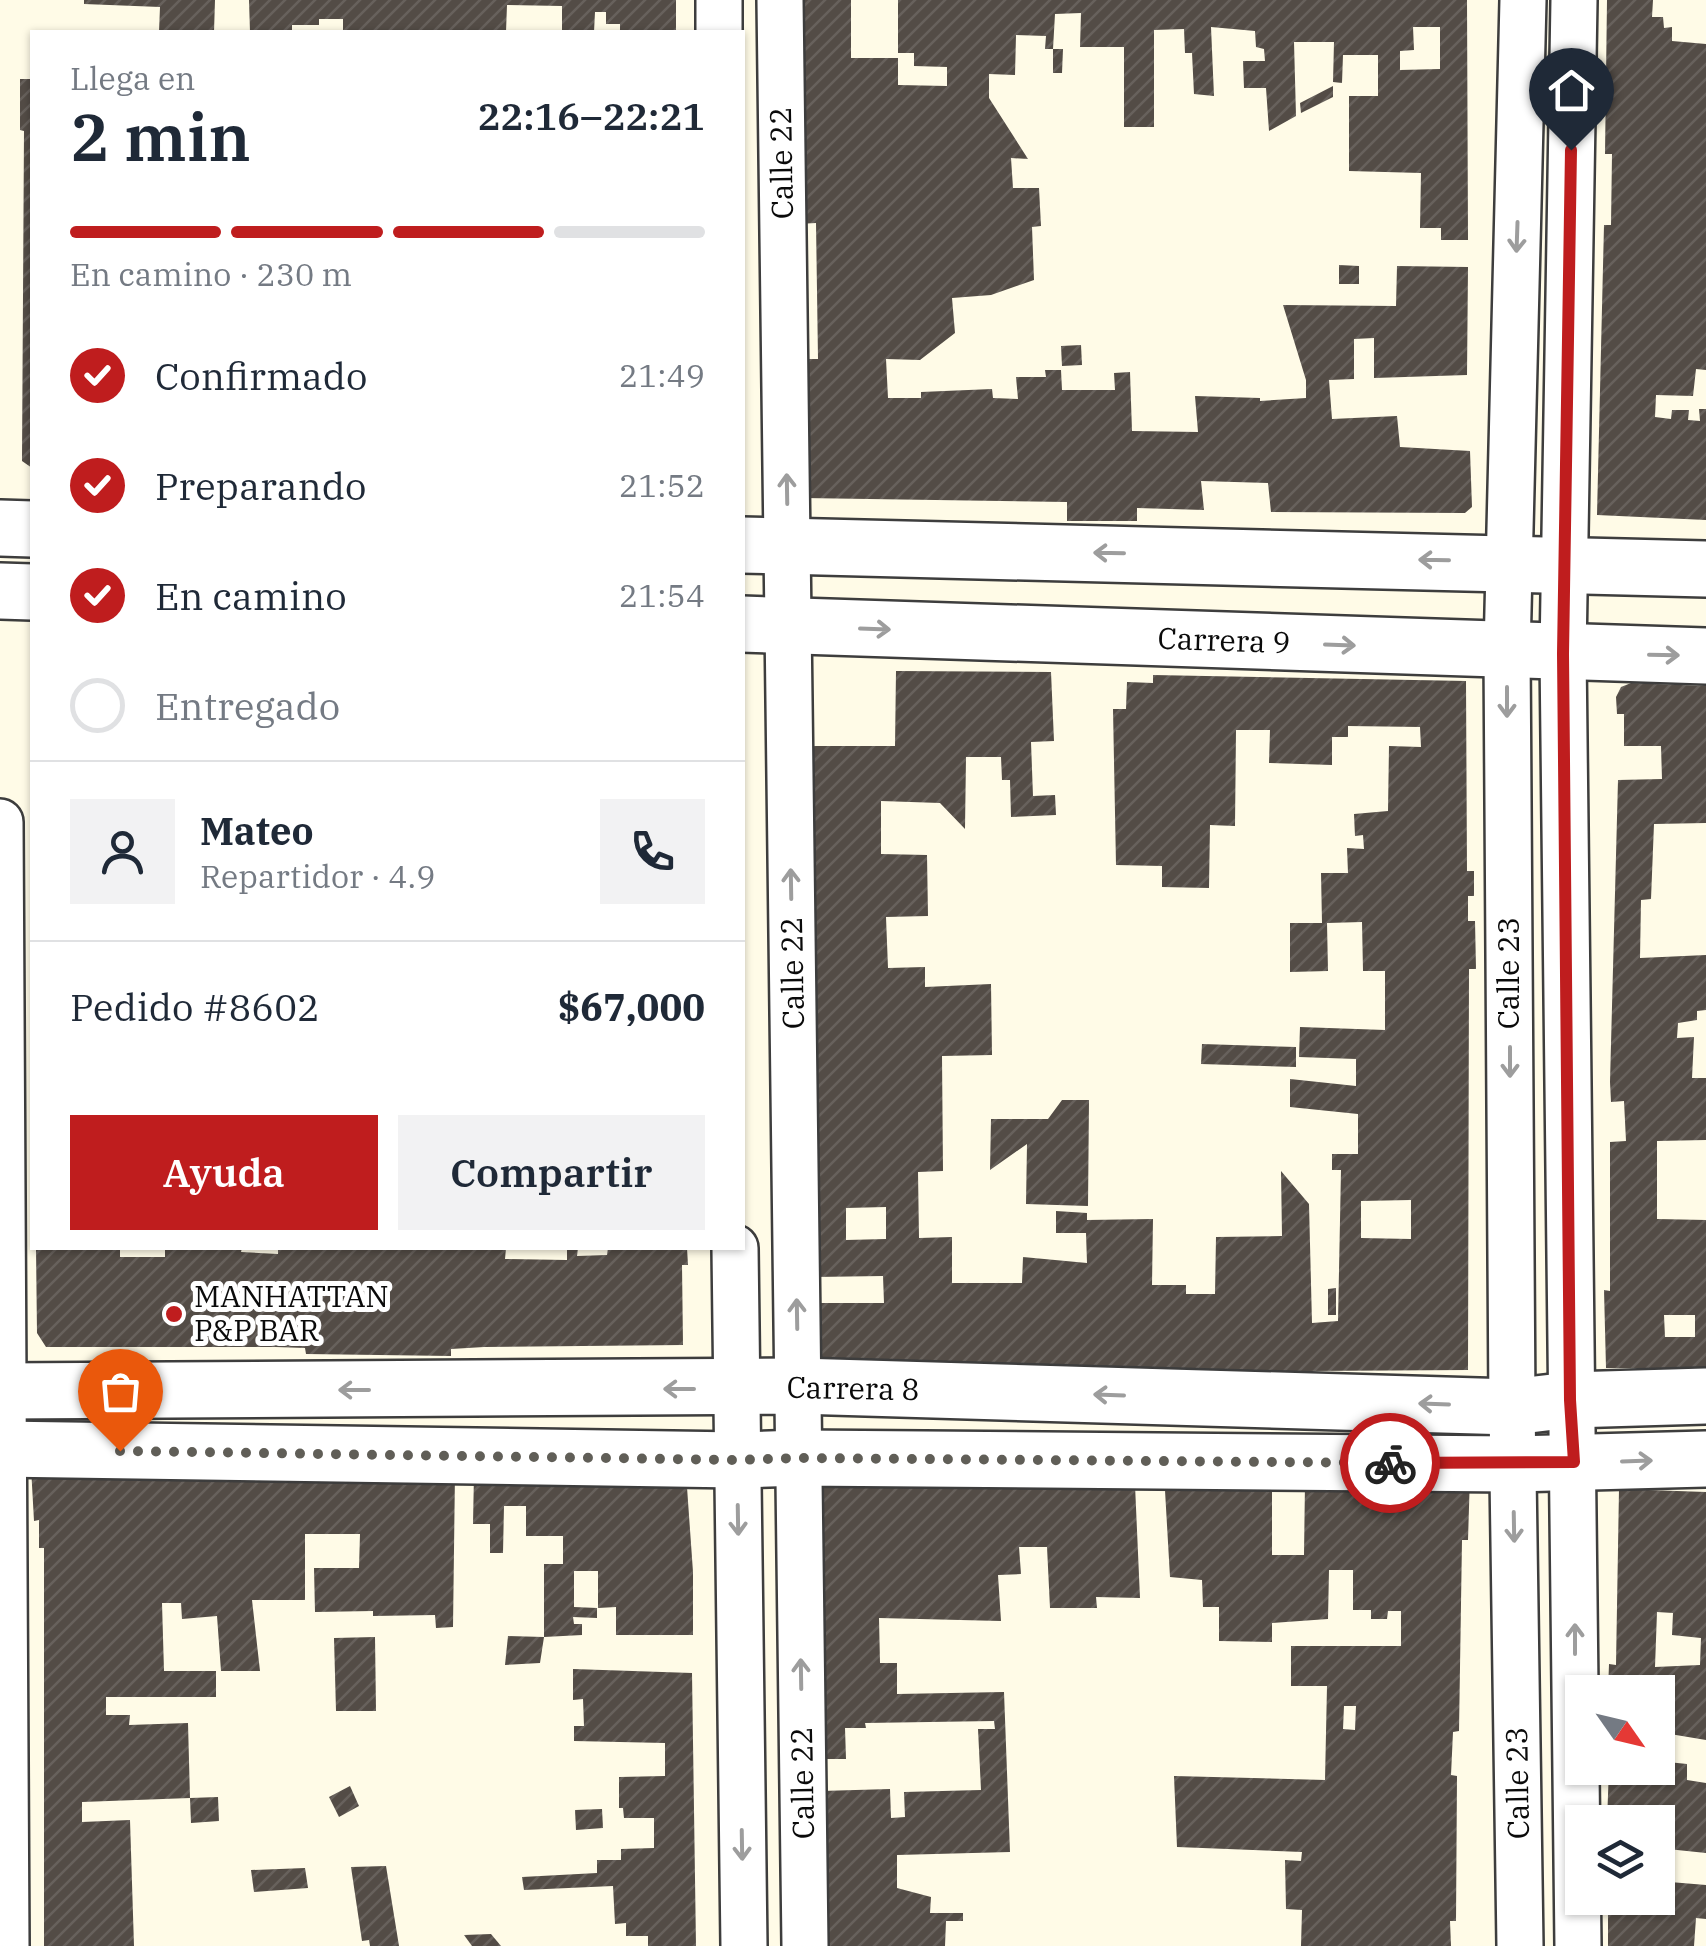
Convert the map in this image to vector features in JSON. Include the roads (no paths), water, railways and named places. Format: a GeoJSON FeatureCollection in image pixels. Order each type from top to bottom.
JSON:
{"type":"FeatureCollection","features":[{"type":"Feature","properties":{"kind":"street"},"geometry":{"type":"LineString","coordinates":[[719,0],[719,30]]}},
{"type":"Feature","properties":{"kind":"street","name":"Calle 22"},"geometry":{"type":"LineString","coordinates":[[780,0],[765,625],[798,1386],[805,1946]]}},
{"type":"Feature","properties":{"kind":"street","name":"Calle 23"},"geometry":{"type":"LineString","coordinates":[[1520,1946],[1507,651],[1523,0]]}},
{"type":"Feature","properties":{"kind":"street","name":"Calle 23"},"geometry":{"type":"LineString","coordinates":[[1574,0],[1563,654],[1578,1946]]}},
{"type":"Feature","properties":{"kind":"street"},"geometry":{"type":"LineString","coordinates":[[0,528],[30,528]]}},
{"type":"Feature","properties":{"kind":"street"},"geometry":{"type":"LineString","coordinates":[[765,545],[1706,570]]}},
{"type":"Feature","properties":{"kind":"street"},"geometry":{"type":"LineString","coordinates":[[0,591],[30,592]]}},
{"type":"Feature","properties":{"kind":"street","name":"Carrera 9"},"geometry":{"type":"LineString","coordinates":[[765,625],[1706,656]]}},
{"type":"Feature","properties":{"kind":"street"},"geometry":{"type":"LineString","coordinates":[[0,822],[6,1946]]}},
{"type":"Feature","properties":{"kind":"street","name":"Calle 22"},"geometry":{"type":"LineString","coordinates":[[734,1250],[744,1946]]}},
{"type":"Feature","properties":{"kind":"street","name":"Carrera 8"},"geometry":{"type":"LineString","coordinates":[[1,1391],[798,1386],[1512,1407],[1570,1400],[1706,1396]]}},
{"type":"Feature","properties":{"kind":"street"},"geometry":{"type":"LineString","coordinates":[[2,1449],[738,1460],[1513,1464],[1706,1459]]}},
{"type":"Feature","properties":{"kind":"place","name":"MANHATTAN P&P BAR"},"geometry":{"type":"Point","coordinates":[174,1314]}}]}
